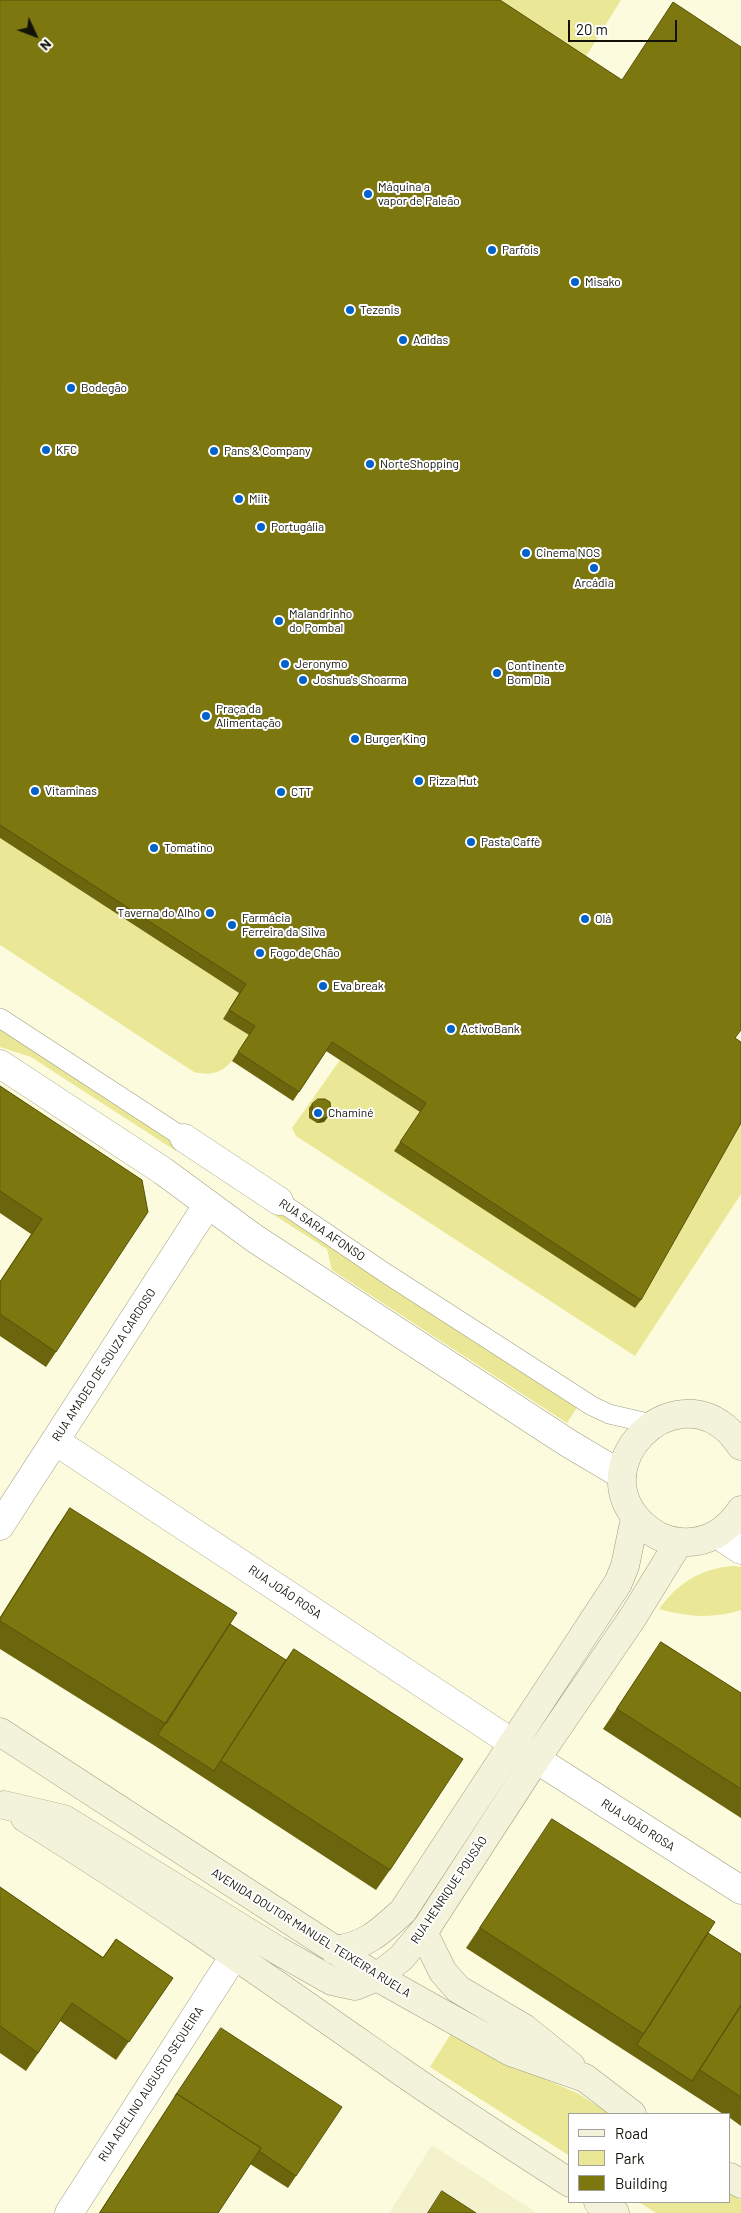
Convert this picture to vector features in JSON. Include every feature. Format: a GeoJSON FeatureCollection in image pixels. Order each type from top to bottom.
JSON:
{"type":"FeatureCollection","features":[{"type":"Feature","properties":{"kind":"street"},"geometry":{"type":"LineString","coordinates":[[0,1064],[163,1171],[254,1238],[568,1443],[622,1475]]}},
{"type":"Feature","properties":{"kind":"street","name":"RUA SARA AFONSO"},"geometry":{"type":"LineString","coordinates":[[184,1138],[279,1201]]}},
{"type":"Feature","properties":{"kind":"street","name":"RUA AMADEO DE SOUZA CARDOSO"},"geometry":{"type":"LineString","coordinates":[[0,1526],[208,1204]]}},
{"type":"Feature","properties":{"kind":"street"},"geometry":{"type":"LineString","coordinates":[[741,1446],[729,1431],[717,1423],[692,1414],[671,1416],[652,1424],[637,1438],[626,1455],[622,1475],[622,1490],[627,1505],[635,1518],[647,1530],[662,1538],[678,1542],[692,1542],[717,1534],[732,1522],[741,1510]]}},
{"type":"Feature","properties":{"kind":"street","name":"RUA JOÃO ROSA"},"geometry":{"type":"LineString","coordinates":[[55,1441],[514,1744]]}},
{"type":"Feature","properties":{"kind":"street"},"geometry":{"type":"LineString","coordinates":[[334,1950],[352,1948],[377,1935],[403,1911],[618,1583],[625,1566],[635,1518]]}},
{"type":"Feature","properties":{"kind":"street"},"geometry":{"type":"LineString","coordinates":[[717,1534],[741,1550]]}},
{"type":"Feature","properties":{"kind":"street","name":"RUA HENRIQUE POUSÃO"},"geometry":{"type":"LineString","coordinates":[[2,1803],[64,1819],[277,1950],[332,1981],[356,1986],[377,1977],[401,1958],[423,1932],[536,1759],[643,1601],[678,1542]]}},
{"type":"Feature","properties":{"kind":"street","name":"AVENIDA DOUTOR MANUEL TEIXEIRA RUELA"},"geometry":{"type":"LineString","coordinates":[[0,1732],[377,1977],[511,2052],[586,2078],[631,2113]]}},
{"type":"Feature","properties":{"kind":"street","name":"RUA JOÃO ROSA"},"geometry":{"type":"LineString","coordinates":[[536,1759],[741,1890]]}},
{"type":"Feature","properties":{"kind":"street"},"geometry":{"type":"LineString","coordinates":[[2,1803],[64,1842],[401,2071],[568,2182]]}},
{"type":"Feature","properties":{"kind":"street"},"geometry":{"type":"LineString","coordinates":[[423,1932],[442,1972],[458,1989],[524,2028],[586,2078]]}},
{"type":"Feature","properties":{"kind":"street","name":"RUA ADELINO AUGUSTO SEQUEIRA"},"geometry":{"type":"LineString","coordinates":[[69,2213],[234,1956]]}},
{"type":"Feature","properties":{"kind":"lane","name":"RUA SARA AFONSO"},"geometry":{"type":"LineString","coordinates":[[0,1018],[184,1138]]}},
{"type":"Feature","properties":{"kind":"lane","name":"RUA SARA AFONSO"},"geometry":{"type":"LineString","coordinates":[[279,1201],[386,1274],[592,1406],[609,1414],[652,1424]]}},
{"type":"Feature","properties":{"kind":"shaded area"},"geometry":{"type":"Polygon","coordinates":[[[432,2145],[537,2213],[389,2213],[432,2145]]]}},
{"type":"Feature","properties":{"kind":"green space"},"geometry":{"type":"Polygon","coordinates":[[[479,0],[621,0],[580,66],[479,0]]]}},
{"type":"Feature","properties":{"kind":"green space"},"geometry":{"type":"Polygon","coordinates":[[[0,838],[239,993],[223,1019],[249,1035],[239,1052],[228,1065],[214,1073],[194,1072],[0,945],[0,838]]]}},
{"type":"Feature","properties":{"kind":"green space"},"geometry":{"type":"Polygon","coordinates":[[[0,1028],[179,1145],[176,1151],[31,1057],[0,1047],[0,1028]]]}},
{"type":"Feature","properties":{"kind":"green space"},"geometry":{"type":"Polygon","coordinates":[[[340,1060],[420,1112],[394,1151],[741,1121],[741,1194],[635,1356],[296,1136],[292,1128],[340,1060]]]}},
{"type":"Feature","properties":{"kind":"green space"},"geometry":{"type":"Polygon","coordinates":[[[274,1208],[578,1406],[567,1423],[332,1270],[327,1249],[271,1213],[274,1208]]]}},
{"type":"Feature","properties":{"kind":"green space"},"geometry":{"type":"Polygon","coordinates":[[[734,1566],[741,1567],[741,1610],[720,1615],[700,1616],[659,1609],[682,1584],[691,1578],[711,1570],[734,1566]]]}},
{"type":"Feature","properties":{"kind":"green space"},"geometry":{"type":"Polygon","coordinates":[[[454,2029],[529,2072],[579,2094],[608,2113],[568,2113],[568,2155],[430,2067],[454,2029]]]}},
{"type":"Feature","properties":{"kind":"green space"},"geometry":{"type":"Polygon","coordinates":[[[731,2194],[741,2200],[741,2213],[656,2213],[641,2203],[731,2203],[731,2194]]]}},
{"type":"Feature","properties":{"kind":"building","name":"NorteShopping"},"geometry":{"type":"Polygon","coordinates":[[[0,0],[500,0],[622,80],[673,2],[741,47],[741,1030],[735,1038],[741,1042],[741,1123],[641,1300],[400,1142],[426,1103],[332,1042],[299,1092],[238,1052],[255,1026],[229,1010],[246,984],[0,825],[0,0]]]}},
{"type":"Feature","properties":{"kind":"building"},"geometry":{"type":"Polygon","coordinates":[[[0,1086],[142,1180],[148,1212],[56,1352],[0,1314],[0,1282],[42,1219],[0,1191],[0,1086]]]}},
{"type":"Feature","properties":{"kind":"building"},"geometry":{"type":"Polygon","coordinates":[[[318,1099],[325,1099],[330,1102],[331,1112],[327,1117],[321,1119],[313,1113],[312,1104],[318,1099]]]}},
{"type":"Feature","properties":{"kind":"building"},"geometry":{"type":"Polygon","coordinates":[[[70,1508],[237,1613],[166,1724],[0,1621],[70,1508]]]}},
{"type":"Feature","properties":{"kind":"building"},"geometry":{"type":"Polygon","coordinates":[[[230,1624],[286,1660],[214,1771],[158,1735],[230,1624]]]}},
{"type":"Feature","properties":{"kind":"building"},"geometry":{"type":"Polygon","coordinates":[[[661,1642],[741,1693],[741,1789],[617,1709],[661,1642]]]}},
{"type":"Feature","properties":{"kind":"building"},"geometry":{"type":"Polygon","coordinates":[[[294,1649],[463,1759],[390,1870],[221,1761],[294,1649]]]}},
{"type":"Feature","properties":{"kind":"building"},"geometry":{"type":"Polygon","coordinates":[[[552,1819],[715,1922],[644,2034],[480,1928],[552,1819]]]}},
{"type":"Feature","properties":{"kind":"building"},"geometry":{"type":"Polygon","coordinates":[[[0,1887],[103,1958],[116,1939],[173,1978],[129,2042],[72,2003],[38,2053],[0,2026],[0,1887]]]}},
{"type":"Feature","properties":{"kind":"building"},"geometry":{"type":"Polygon","coordinates":[[[708,1933],[741,1954],[741,2005],[692,2081],[637,2045],[708,1933]]]}},
{"type":"Feature","properties":{"kind":"building"},"geometry":{"type":"Polygon","coordinates":[[[741,2006],[741,2097],[700,2070],[741,2006]]]}},
{"type":"Feature","properties":{"kind":"building"},"geometry":{"type":"Polygon","coordinates":[[[221,2028],[342,2107],[296,2176],[259,2151],[261,2148],[177,2094],[175,2096],[221,2028]]]}},
{"type":"Feature","properties":{"kind":"building"},"geometry":{"type":"Polygon","coordinates":[[[177,2094],[261,2148],[218,2213],[100,2213],[177,2094]]]}},
{"type":"Feature","properties":{"kind":"building"},"geometry":{"type":"Polygon","coordinates":[[[442,2191],[476,2213],[428,2213],[442,2191]]]}},
{"type":"Feature","properties":{"kind":"place","name":"Máquina a vapor de Paleão"},"geometry":{"type":"Point","coordinates":[368,194]}},
{"type":"Feature","properties":{"kind":"place","name":"Parfois"},"geometry":{"type":"Point","coordinates":[492,250]}},
{"type":"Feature","properties":{"kind":"place","name":"Misako"},"geometry":{"type":"Point","coordinates":[575,282]}},
{"type":"Feature","properties":{"kind":"place","name":"Tezenis"},"geometry":{"type":"Point","coordinates":[350,310]}},
{"type":"Feature","properties":{"kind":"place","name":"Adidas"},"geometry":{"type":"Point","coordinates":[403,340]}},
{"type":"Feature","properties":{"kind":"place","name":"Bodegão"},"geometry":{"type":"Point","coordinates":[71,388]}},
{"type":"Feature","properties":{"kind":"place","name":"KFC"},"geometry":{"type":"Point","coordinates":[46,450]}},
{"type":"Feature","properties":{"kind":"place","name":"Pans & Company"},"geometry":{"type":"Point","coordinates":[214,451]}},
{"type":"Feature","properties":{"kind":"place","name":"NorteShopping"},"geometry":{"type":"Point","coordinates":[370,464]}},
{"type":"Feature","properties":{"kind":"place","name":"Miit"},"geometry":{"type":"Point","coordinates":[239,499]}},
{"type":"Feature","properties":{"kind":"place","name":"Portugália"},"geometry":{"type":"Point","coordinates":[261,527]}},
{"type":"Feature","properties":{"kind":"place","name":"Cinema NOS"},"geometry":{"type":"Point","coordinates":[526,553]}},
{"type":"Feature","properties":{"kind":"place","name":"Arcádia"},"geometry":{"type":"Point","coordinates":[594,568]}},
{"type":"Feature","properties":{"kind":"place","name":"Malandrinho do Pombal"},"geometry":{"type":"Point","coordinates":[279,621]}},
{"type":"Feature","properties":{"kind":"place","name":"Jeronymo"},"geometry":{"type":"Point","coordinates":[285,664]}},
{"type":"Feature","properties":{"kind":"place","name":"Continente Bom Dia"},"geometry":{"type":"Point","coordinates":[497,673]}},
{"type":"Feature","properties":{"kind":"place","name":"Joshua's Shoarma"},"geometry":{"type":"Point","coordinates":[303,680]}},
{"type":"Feature","properties":{"kind":"place","name":"Praça da Alimentação"},"geometry":{"type":"Point","coordinates":[206,716]}},
{"type":"Feature","properties":{"kind":"place","name":"Burger King"},"geometry":{"type":"Point","coordinates":[355,739]}},
{"type":"Feature","properties":{"kind":"place","name":"Pizza Hut"},"geometry":{"type":"Point","coordinates":[419,781]}},
{"type":"Feature","properties":{"kind":"place","name":"Vitaminas"},"geometry":{"type":"Point","coordinates":[35,791]}},
{"type":"Feature","properties":{"kind":"place","name":"CTT"},"geometry":{"type":"Point","coordinates":[281,792]}},
{"type":"Feature","properties":{"kind":"place","name":"Pasta Caffè"},"geometry":{"type":"Point","coordinates":[471,842]}},
{"type":"Feature","properties":{"kind":"place","name":"Tomatino"},"geometry":{"type":"Point","coordinates":[154,848]}},
{"type":"Feature","properties":{"kind":"place","name":"Taverna do Alho"},"geometry":{"type":"Point","coordinates":[210,913]}},
{"type":"Feature","properties":{"kind":"place","name":"Olá"},"geometry":{"type":"Point","coordinates":[585,919]}},
{"type":"Feature","properties":{"kind":"place","name":"Farmácia Ferreira da Silva"},"geometry":{"type":"Point","coordinates":[232,925]}},
{"type":"Feature","properties":{"kind":"place","name":"Fogo de Chão"},"geometry":{"type":"Point","coordinates":[260,953]}},
{"type":"Feature","properties":{"kind":"place","name":"Eva break"},"geometry":{"type":"Point","coordinates":[323,986]}},
{"type":"Feature","properties":{"kind":"place","name":"ActivoBank"},"geometry":{"type":"Point","coordinates":[451,1029]}},
{"type":"Feature","properties":{"kind":"place","name":"Chaminé"},"geometry":{"type":"Point","coordinates":[318,1113]}}]}
